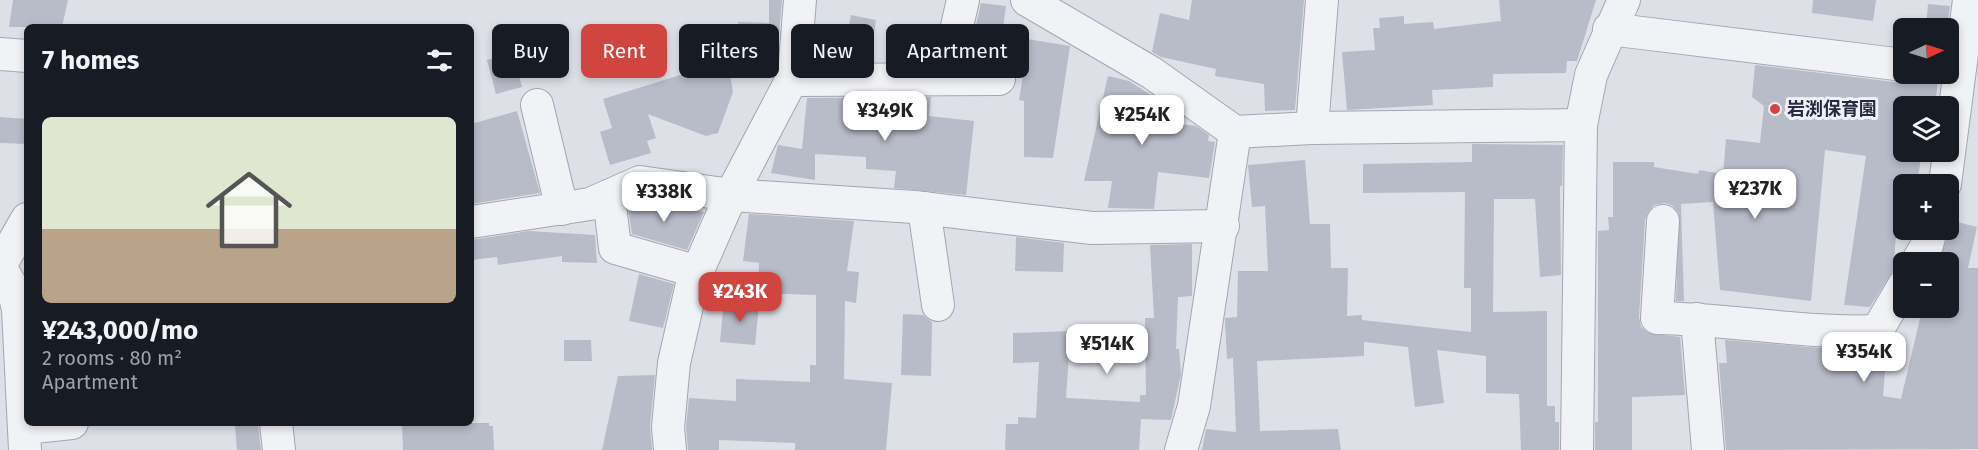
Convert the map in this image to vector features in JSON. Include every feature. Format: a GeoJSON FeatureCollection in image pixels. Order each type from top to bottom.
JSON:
{"type":"FeatureCollection","features":[{"type":"Feature","properties":{"kind":"street"},"geometry":{"type":"LineString","coordinates":[[670,450],[668,428],[674,363],[692,284],[731,195],[794,75],[800,0]]}},
{"type":"Feature","properties":{"kind":"street"},"geometry":{"type":"LineString","coordinates":[[945,79],[963,0]]}},
{"type":"Feature","properties":{"kind":"street"},"geometry":{"type":"LineString","coordinates":[[1027,0],[1152,73],[1235,132],[1312,128],[1581,125]]}},
{"type":"Feature","properties":{"kind":"street"},"geometry":{"type":"LineString","coordinates":[[1312,128],[1322,0]]}},
{"type":"Feature","properties":{"kind":"street"},"geometry":{"type":"LineString","coordinates":[[1577,450],[1581,125],[1591,75],[1609,29],[1624,0]]}},
{"type":"Feature","properties":{"kind":"street"},"geometry":{"type":"LineString","coordinates":[[1947,174],[1962,72],[1969,0]]}},
{"type":"Feature","properties":{"kind":"street"},"geometry":{"type":"LineString","coordinates":[[1609,29],[1893,64]]}},
{"type":"Feature","properties":{"kind":"street"},"geometry":{"type":"LineString","coordinates":[[0,54],[24,56]]}},
{"type":"Feature","properties":{"kind":"street"},"geometry":{"type":"LineString","coordinates":[[792,80],[999,79]]}},
{"type":"Feature","properties":{"kind":"street"},"geometry":{"type":"LineString","coordinates":[[537,105],[562,208]]}},
{"type":"Feature","properties":{"kind":"street"},"geometry":{"type":"LineString","coordinates":[[1181,450],[1194,406],[1223,226],[1235,132]]}},
{"type":"Feature","properties":{"kind":"street"},"geometry":{"type":"LineString","coordinates":[[474,222],[590,204],[640,182],[731,195],[924,208],[1092,228],[1223,226]]}},
{"type":"Feature","properties":{"kind":"street"},"geometry":{"type":"LineString","coordinates":[[609,196],[615,248],[698,272]]}},
{"type":"Feature","properties":{"kind":"street"},"geometry":{"type":"LineString","coordinates":[[924,208],[938,305]]}},
{"type":"Feature","properties":{"kind":"street"},"geometry":{"type":"LineString","coordinates":[[1663,221],[1658,318],[1697,319],[1829,333],[1877,331],[1893,304]]}},
{"type":"Feature","properties":{"kind":"street"},"geometry":{"type":"LineString","coordinates":[[24,224],[0,266],[22,309],[24,439],[63,426]]}},
{"type":"Feature","properties":{"kind":"street"},"geometry":{"type":"LineString","coordinates":[[1697,319],[1708,450]]}},
{"type":"Feature","properties":{"kind":"street"},"geometry":{"type":"LineString","coordinates":[[276,426],[279,450]]}},
{"type":"Feature","properties":{"kind":"building"},"geometry":{"type":"Polygon","coordinates":[[[13,0],[68,0],[63,24],[24,24],[24,27],[9,27],[13,0]]]}},
{"type":"Feature","properties":{"kind":"building"},"geometry":{"type":"Polygon","coordinates":[[[769,0],[782,0],[779,35],[779,24],[738,24],[738,22],[769,23],[769,0]]]}},
{"type":"Feature","properties":{"kind":"building"},"geometry":{"type":"Polygon","coordinates":[[[1192,0],[1304,0],[1295,110],[1265,111],[1264,84],[1215,76],[1216,69],[1161,57],[1152,52],[1160,13],[1189,20],[1192,0]]]}},
{"type":"Feature","properties":{"kind":"building"},"geometry":{"type":"Polygon","coordinates":[[[1499,0],[1596,0],[1577,61],[1567,61],[1566,73],[1493,74],[1493,87],[1432,90],[1433,105],[1347,110],[1342,52],[1375,50],[1373,28],[1380,28],[1379,18],[1404,16],[1404,24],[1433,22],[1434,29],[1501,21],[1499,0]]]}},
{"type":"Feature","properties":{"kind":"building"},"geometry":{"type":"Polygon","coordinates":[[[1813,0],[1876,0],[1873,21],[1812,13],[1813,0]]]}},
{"type":"Feature","properties":{"kind":"building"},"geometry":{"type":"Polygon","coordinates":[[[981,3],[1006,6],[1004,24],[976,24],[981,3]]]}},
{"type":"Feature","properties":{"kind":"building"},"geometry":{"type":"Polygon","coordinates":[[[1928,4],[1950,6],[1948,18],[1927,18],[1928,4]]]}},
{"type":"Feature","properties":{"kind":"building"},"geometry":{"type":"Polygon","coordinates":[[[851,15],[876,20],[874,34],[874,24],[849,24],[851,15]]]}},
{"type":"Feature","properties":{"kind":"building"},"geometry":{"type":"Polygon","coordinates":[[[1029,39],[1070,46],[1053,158],[1024,157],[1024,101],[1019,100],[1023,78],[1029,78],[1029,39]]]}},
{"type":"Feature","properties":{"kind":"building"},"geometry":{"type":"Polygon","coordinates":[[[492,59],[492,78],[520,78],[522,87],[496,94],[487,60],[492,59]]]}},
{"type":"Feature","properties":{"kind":"building"},"geometry":{"type":"Polygon","coordinates":[[[1755,65],[1893,82],[1893,84],[1938,84],[1936,96],[1893,96],[1893,162],[1920,162],[1919,174],[1893,174],[1893,240],[1896,240],[1893,271],[1870,307],[1844,305],[1866,156],[1825,150],[1811,301],[1720,290],[1713,202],[1681,204],[1684,301],[1676,301],[1679,214],[1673,206],[1665,203],[1654,205],[1645,220],[1639,317],[1641,327],[1648,333],[1680,337],[1685,395],[1632,397],[1632,450],[1595,450],[1595,422],[1598,422],[1598,231],[1609,230],[1608,217],[1613,217],[1613,162],[1654,162],[1654,167],[1698,174],[1699,170],[1723,174],[1726,139],[1760,143],[1764,106],[1752,97],[1755,65]]]}},
{"type":"Feature","properties":{"kind":"building"},"geometry":{"type":"Polygon","coordinates":[[[679,75],[679,78],[731,78],[733,92],[718,133],[706,136],[648,114],[656,138],[647,141],[651,153],[610,165],[600,132],[612,128],[603,99],[679,75]]]}},
{"type":"Feature","properties":{"kind":"building"},"geometry":{"type":"Polygon","coordinates":[[[1108,76],[1129,81],[1168,106],[1166,122],[1196,126],[1209,135],[1208,141],[1215,142],[1209,178],[1158,172],[1154,209],[1108,208],[1112,181],[1084,181],[1108,76]]]}},
{"type":"Feature","properties":{"kind":"building"},"geometry":{"type":"Polygon","coordinates":[[[931,97],[929,116],[974,121],[966,195],[894,188],[896,171],[866,169],[866,157],[815,154],[815,180],[771,173],[778,145],[802,149],[807,98],[931,97]]]}},
{"type":"Feature","properties":{"kind":"building"},"geometry":{"type":"Polygon","coordinates":[[[517,111],[540,193],[474,204],[474,123],[517,111]]]}},
{"type":"Feature","properties":{"kind":"building"},"geometry":{"type":"Polygon","coordinates":[[[0,117],[24,119],[24,144],[0,143],[0,117]]]}},
{"type":"Feature","properties":{"kind":"building"},"geometry":{"type":"Polygon","coordinates":[[[1472,144],[1563,145],[1562,186],[1560,186],[1561,275],[1540,277],[1535,199],[1494,199],[1493,312],[1547,311],[1547,406],[1555,406],[1555,422],[1559,422],[1559,450],[1521,450],[1519,394],[1486,393],[1486,356],[1437,350],[1444,403],[1415,407],[1408,347],[1364,342],[1364,356],[1257,361],[1260,431],[1338,429],[1341,450],[1202,450],[1206,429],[1236,432],[1233,358],[1227,359],[1225,318],[1237,317],[1238,271],[1268,271],[1265,206],[1252,207],[1248,165],[1305,160],[1310,224],[1330,224],[1331,268],[1348,268],[1347,316],[1362,315],[1362,320],[1471,332],[1471,288],[1464,288],[1465,192],[1363,193],[1363,164],[1472,162],[1472,144]]]}},
{"type":"Feature","properties":{"kind":"building"},"geometry":{"type":"Polygon","coordinates":[[[643,201],[704,212],[687,250],[632,234],[628,207],[643,201]]]}},
{"type":"Feature","properties":{"kind":"building"},"geometry":{"type":"Polygon","coordinates":[[[749,214],[854,221],[847,271],[859,272],[856,303],[845,301],[844,379],[892,383],[886,450],[795,450],[795,443],[719,440],[719,450],[688,450],[686,427],[689,398],[736,401],[736,379],[810,382],[810,365],[816,365],[816,295],[758,293],[759,263],[743,261],[749,214]]]}},
{"type":"Feature","properties":{"kind":"building"},"geometry":{"type":"Polygon","coordinates":[[[1959,222],[1977,227],[1968,268],[1978,268],[1978,449],[1726,450],[1719,363],[1727,363],[1725,340],[1821,348],[1887,349],[1883,396],[1901,399],[1920,318],[1959,318],[1959,252],[1942,252],[1946,240],[1959,240],[1959,222]]]}},
{"type":"Feature","properties":{"kind":"building"},"geometry":{"type":"Polygon","coordinates":[[[529,231],[595,235],[597,263],[562,262],[562,256],[498,265],[497,257],[474,260],[474,240],[529,231]]]}},
{"type":"Feature","properties":{"kind":"building"},"geometry":{"type":"Polygon","coordinates":[[[1016,237],[1064,243],[1063,272],[1015,271],[1016,237]]]}},
{"type":"Feature","properties":{"kind":"building"},"geometry":{"type":"Polygon","coordinates":[[[1192,244],[1192,296],[1178,297],[1176,349],[1179,349],[1181,374],[1171,420],[1141,419],[1139,450],[1005,450],[1006,424],[1018,424],[1018,417],[1036,418],[1039,362],[1013,363],[1013,333],[1071,331],[1066,398],[1140,402],[1140,395],[1146,395],[1145,318],[1154,318],[1150,245],[1192,244]]]}},
{"type":"Feature","properties":{"kind":"building"},"geometry":{"type":"Polygon","coordinates":[[[639,274],[674,284],[663,328],[629,321],[639,274]]]}},
{"type":"Feature","properties":{"kind":"building"},"geometry":{"type":"Polygon","coordinates":[[[724,301],[759,304],[755,345],[720,342],[724,301]]]}},
{"type":"Feature","properties":{"kind":"building"},"geometry":{"type":"Polygon","coordinates":[[[903,314],[923,315],[932,322],[931,376],[901,375],[903,314]]]}},
{"type":"Feature","properties":{"kind":"building"},"geometry":{"type":"Polygon","coordinates":[[[564,340],[591,340],[592,361],[564,361],[564,340]]]}},
{"type":"Feature","properties":{"kind":"building"},"geometry":{"type":"Polygon","coordinates":[[[655,375],[650,426],[652,450],[602,450],[618,376],[655,375]]]}},
{"type":"Feature","properties":{"kind":"building"},"geometry":{"type":"Polygon","coordinates":[[[474,423],[489,423],[489,426],[493,426],[494,450],[403,450],[402,426],[474,426],[474,423]]]}},
{"type":"Feature","properties":{"kind":"building"},"geometry":{"type":"Polygon","coordinates":[[[235,426],[258,426],[261,450],[237,450],[235,426]]]}},
{"type":"Feature","properties":{"kind":"place","name":"岩渕保育園"},"geometry":{"type":"Point","coordinates":[1775,109]}}]}
